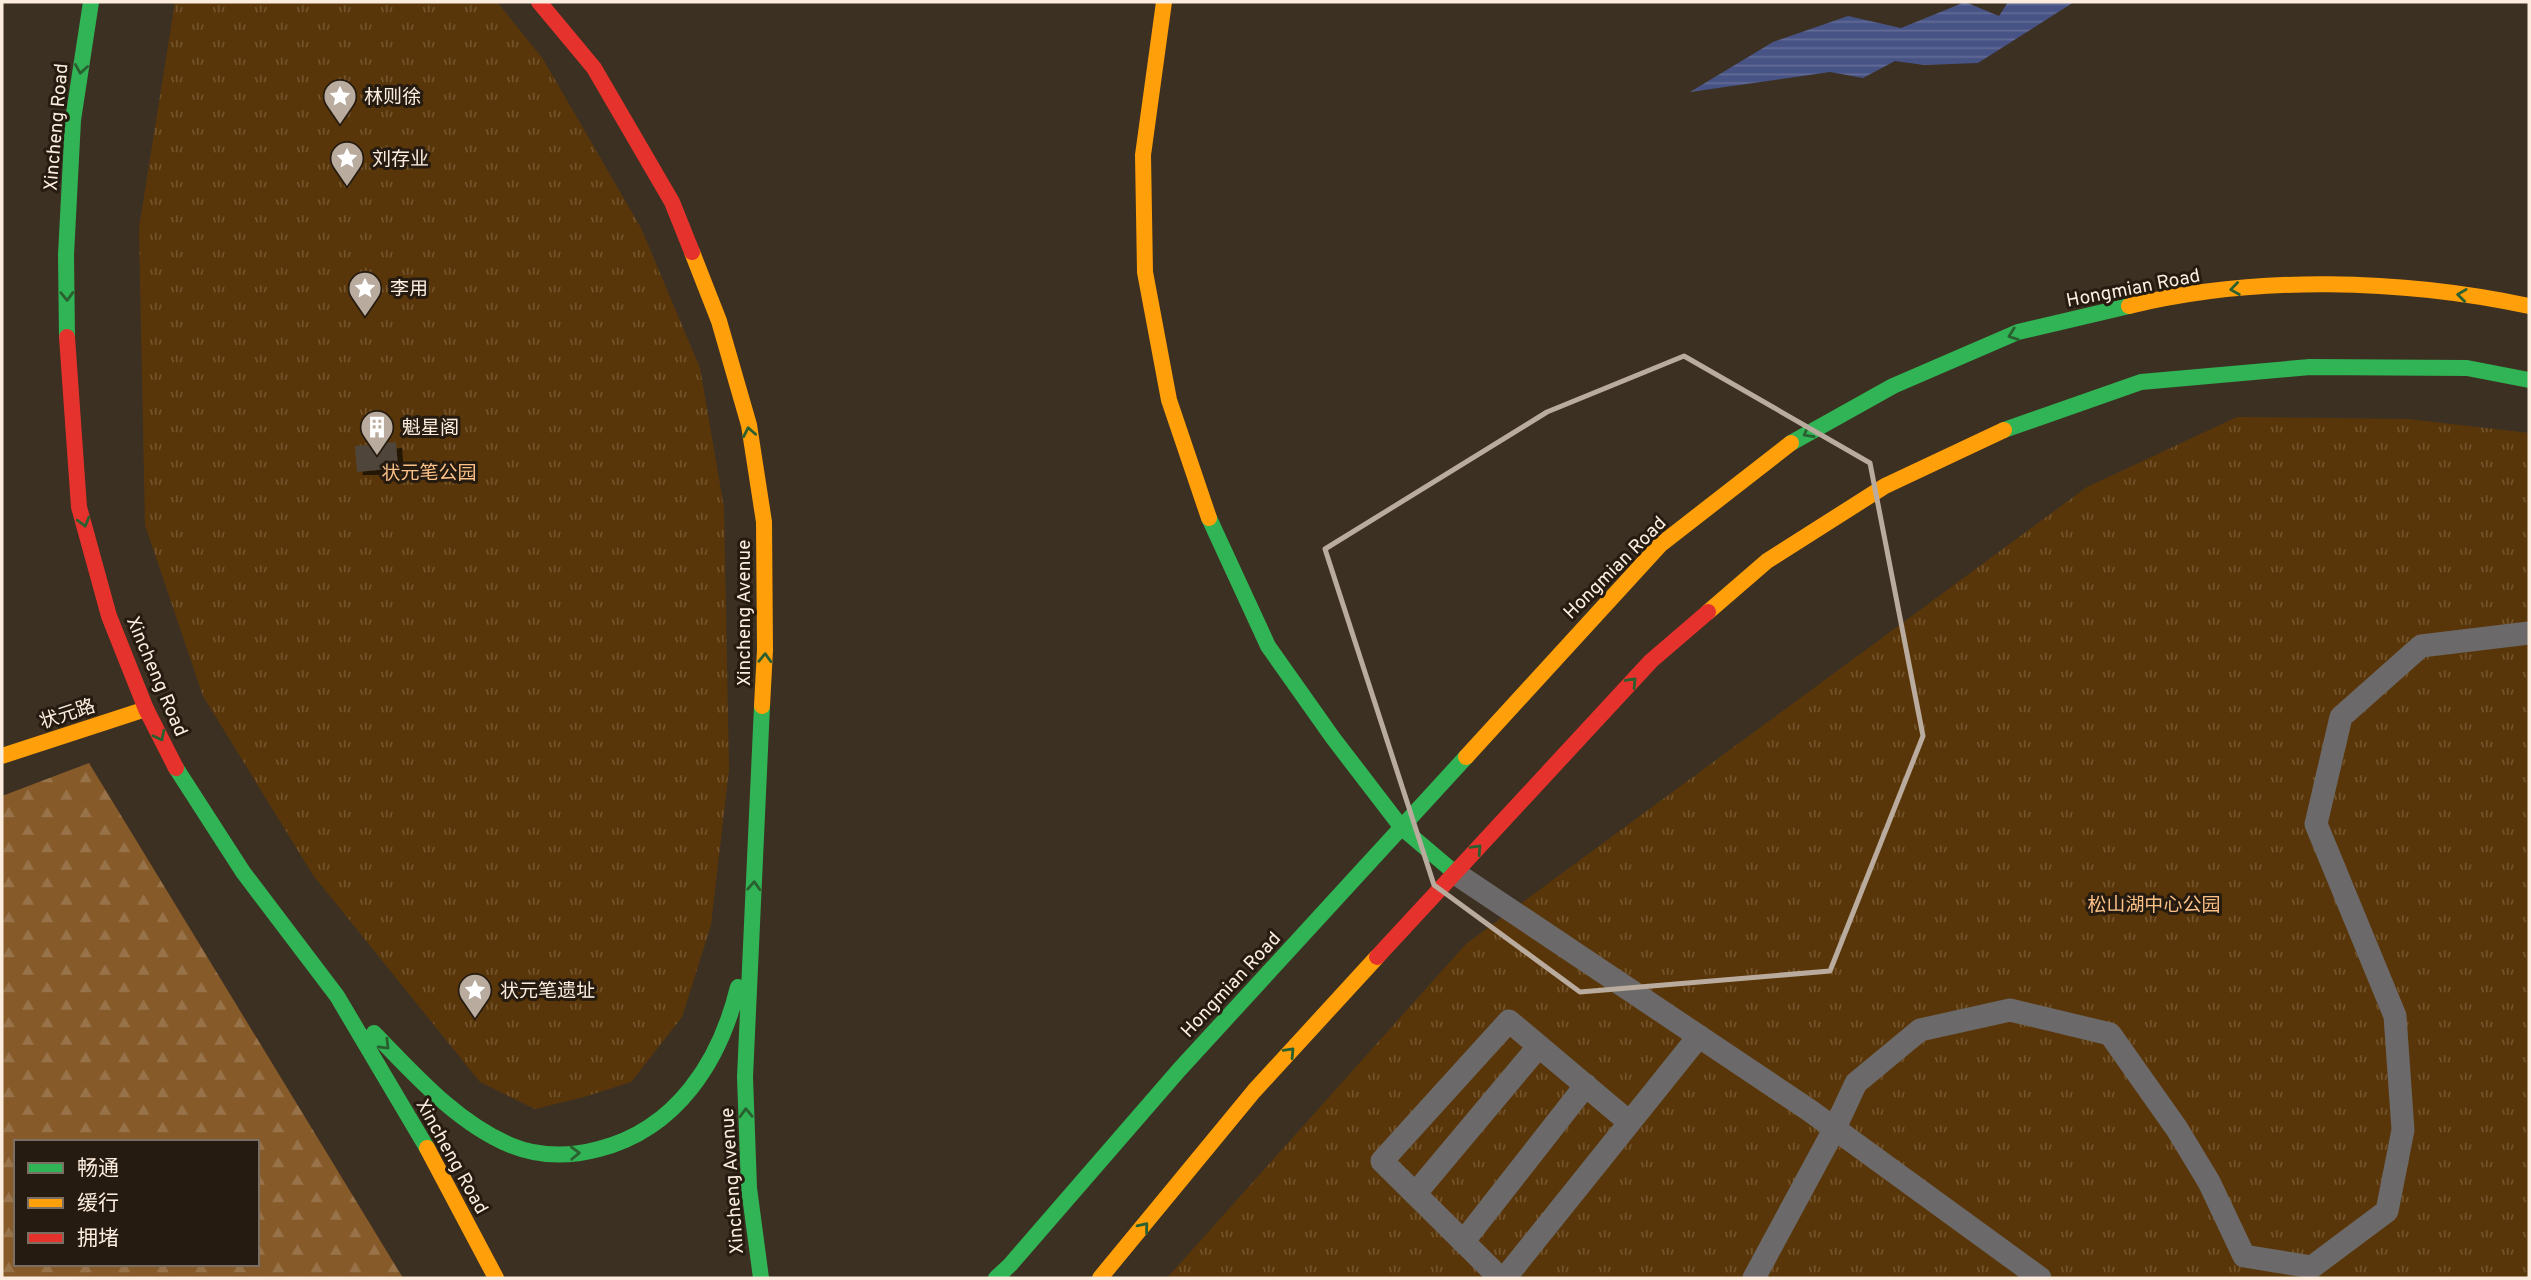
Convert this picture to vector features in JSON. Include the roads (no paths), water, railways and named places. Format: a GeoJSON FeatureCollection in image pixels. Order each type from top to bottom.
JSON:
{"type":"FeatureCollection","features":[{"type":"Feature","properties":{"kind":"main road","name":"Xincheng Road"},"geometry":{"type":"LineString","coordinates":[[92,2],[73,120],[66,255],[68,364],[79,507],[109,616],[146,709],[184,782],[236,861],[337,996],[426,1147],[496,1278]]}},
{"type":"Feature","properties":{"kind":"main road","name":"Xincheng Avenue"},"geometry":{"type":"LineString","coordinates":[[539,2],[594,68],[672,202],[719,321],[748,425],[764,522],[765,637],[745,1077],[749,1188],[761,1278]]}},
{"type":"Feature","properties":{"kind":"main road"},"geometry":{"type":"LineString","coordinates":[[1164,2],[1143,155],[1145,272],[1169,400],[1208,514],[1268,646],[1333,738],[1402,828],[1455,873]]}},
{"type":"Feature","properties":{"kind":"main road","name":"Hongmian Road"},"geometry":{"type":"LineString","coordinates":[[996,1278],[1179,1070],[1660,545],[1786,446],[1893,386],[2018,332],[2144,302],[2263,285],[2395,286],[2529,306]]}},
{"type":"Feature","properties":{"kind":"main road"},"geometry":{"type":"LineString","coordinates":[[1100,1278],[1254,1091],[1651,662],[1768,561],[1885,486],[2003,430],[2141,382],[2310,367],[2467,368],[2529,380]]}},
{"type":"Feature","properties":{"kind":"main road","name":"状元路"},"geometry":{"type":"LineString","coordinates":[[2,756],[146,709]]}},
{"type":"Feature","properties":{"kind":"main road"},"geometry":{"type":"LineString","coordinates":[[337,996],[424,1083],[480,1130],[531,1152],[582,1155],[632,1138],[674,1109],[709,1065],[736,996],[752,920]]}},
{"type":"Feature","properties":{"kind":"street"},"geometry":{"type":"LineString","coordinates":[[1754,1278],[1835,1128],[1856,1083],[1920,1030],[2010,1010],[2110,1034],[2184,1139],[2209,1182],[2244,1256],[2312,1267],[2387,1211],[2403,1130],[2395,1016],[2316,824],[2341,717],[2421,646],[2529,633]]}},
{"type":"Feature","properties":{"kind":"street"},"geometry":{"type":"LineString","coordinates":[[1455,873],[1835,1128],[2040,1278]]}},
{"type":"Feature","properties":{"kind":"street"},"geometry":{"type":"LineString","coordinates":[[1500,1278],[1382,1161],[1509,1021],[1629,1122]]}},
{"type":"Feature","properties":{"kind":"street"},"geometry":{"type":"LineString","coordinates":[[1506,1278],[1699,1036]]}},
{"type":"Feature","properties":{"kind":"street"},"geometry":{"type":"LineString","coordinates":[[1415,1194],[1539,1046]]}},
{"type":"Feature","properties":{"kind":"street"},"geometry":{"type":"LineString","coordinates":[[1463,1242],[1586,1085]]}},
{"type":"Feature","properties":{"kind":"water"},"geometry":{"type":"Polygon","coordinates":[[[1965,2],[1999,16],[2008,2],[2074,2],[1978,63],[1924,65],[1895,61],[1863,78],[1830,72],[1690,92],[1773,42],[1848,16],[1901,28],[1965,2]]]}},
{"type":"Feature","properties":{"kind":"place","name":"林则徐"},"geometry":{"type":"Point","coordinates":[340,126]}},
{"type":"Feature","properties":{"kind":"place","name":"刘存业"},"geometry":{"type":"Point","coordinates":[347,188]}},
{"type":"Feature","properties":{"kind":"place","name":"李用"},"geometry":{"type":"Point","coordinates":[365,318]}},
{"type":"Feature","properties":{"kind":"place","name":"魁星阁"},"geometry":{"type":"Point","coordinates":[377,457]}},
{"type":"Feature","properties":{"kind":"place","name":"状元笔遗址"},"geometry":{"type":"Point","coordinates":[475,1020]}},
{"type":"Feature","properties":{"kind":"park label","name":"状元笔公园"},"geometry":{"type":"Point","coordinates":[429,472]}},
{"type":"Feature","properties":{"kind":"park label","name":"松山湖中心公园"},"geometry":{"type":"Point","coordinates":[2154,904]}}]}
